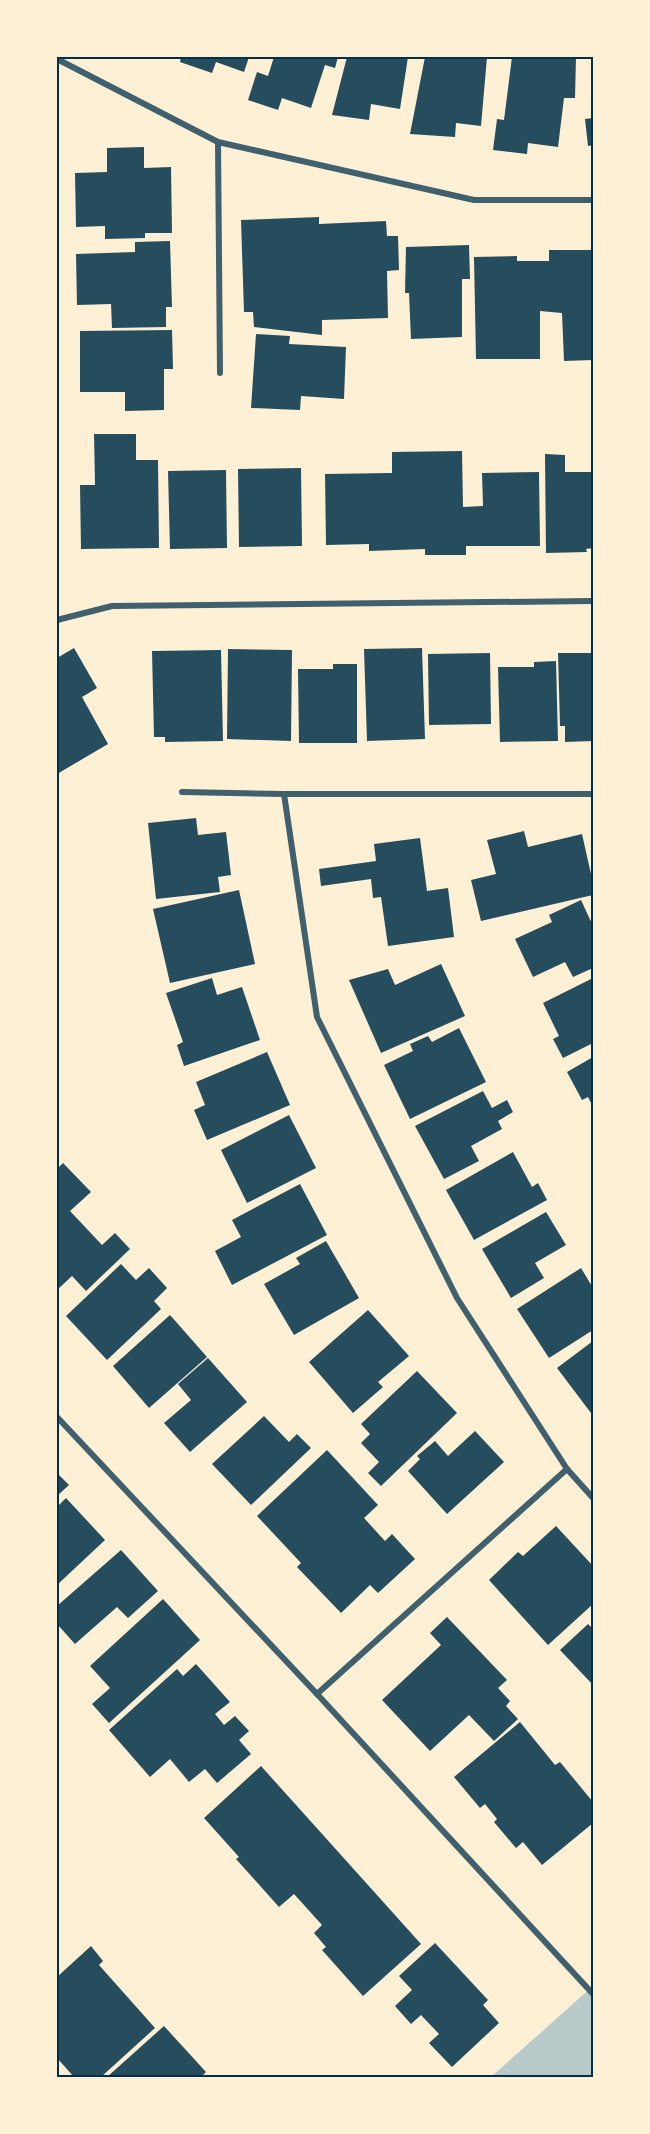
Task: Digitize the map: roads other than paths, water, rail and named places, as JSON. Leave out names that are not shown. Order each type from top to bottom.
[{"type":"street","points":[[57,59],[218,142],[474,200],[593,200]]},
{"type":"street","points":[[218,142],[220,373]]},
{"type":"street","points":[[57,620],[112,606],[593,601]]},
{"type":"street","points":[[182,792],[593,794]]},
{"type":"street","points":[[284,794],[316,1017],[457,1299],[567,1469],[593,1498]]},
{"type":"street","points":[[57,1417],[317,1694],[593,1994]]},
{"type":"street","points":[[317,1694],[567,1469]]}]
